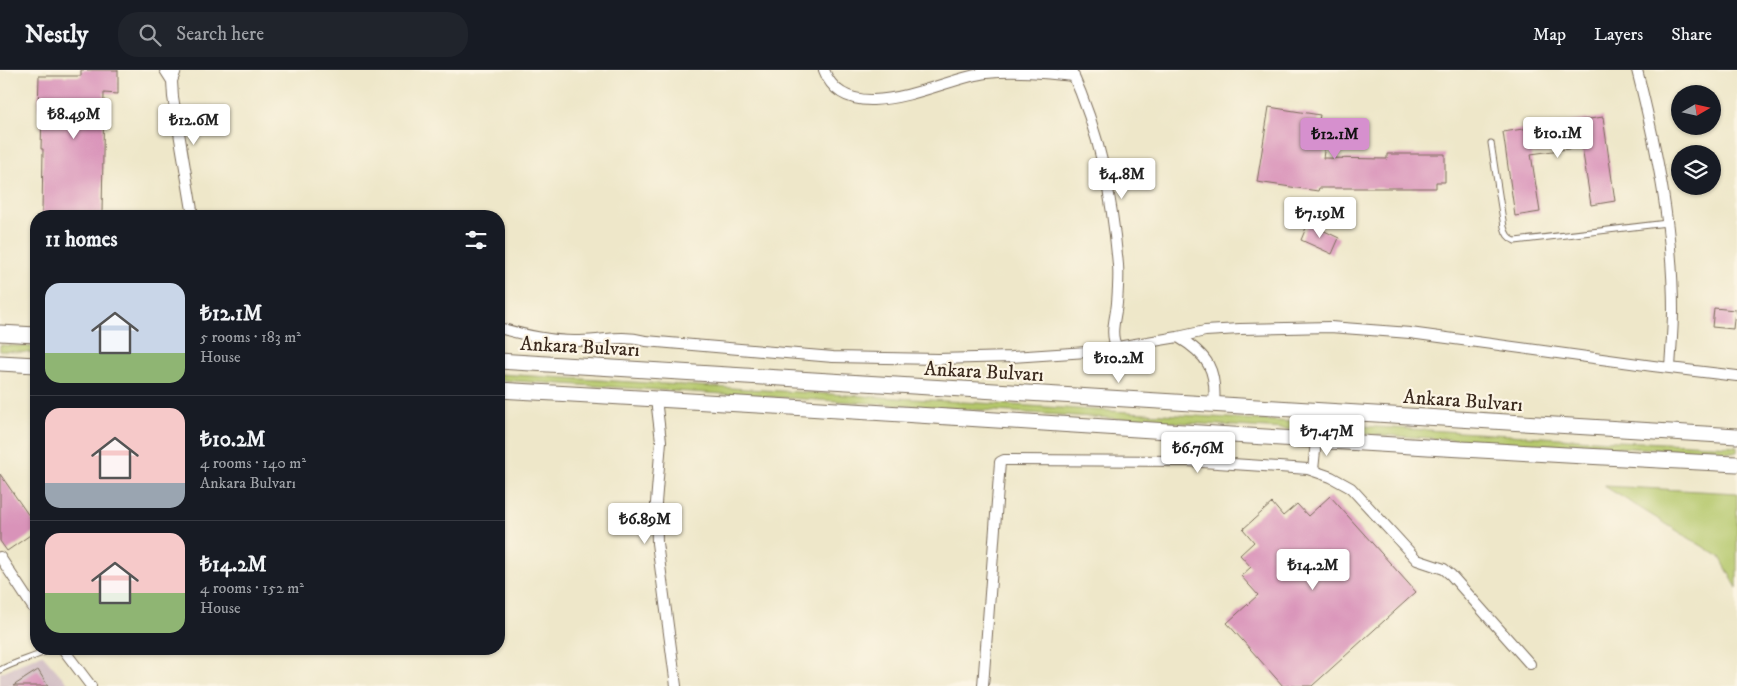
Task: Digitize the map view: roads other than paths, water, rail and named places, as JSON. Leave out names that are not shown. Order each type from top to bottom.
[{"type":"main road","points":[[0,333],[30,335]]},
{"type":"main road","name":"Ankara Bulvarı","points":[[505,361],[1737,436]]},
{"type":"main road","points":[[0,363],[30,365]]},
{"type":"main road","points":[[505,390],[1316,441],[1737,464]]},
{"type":"street","points":[[165,70],[172,81]]},
{"type":"street","points":[[176,70],[172,81],[173,97],[192,210]]},
{"type":"street","points":[[824,70],[837,90],[848,96],[868,101],[891,98],[994,71],[1072,73],[1092,121],[1101,153],[1109,196],[1118,267],[1118,295],[1113,334],[1114,342],[1118,347]]},
{"type":"street","points":[[1636,70],[1659,168],[1668,223],[1673,312],[1670,368]]},
{"type":"street","points":[[505,329],[543,338],[572,341],[626,337],[646,341],[869,359],[1012,357],[1087,352],[1178,338],[1204,331],[1314,327],[1368,329],[1737,376]]},
{"type":"street","points":[[1178,338],[1191,345],[1207,360],[1213,378],[1214,405]]},
{"type":"street","points":[[656,399],[661,441],[656,503],[657,543],[676,686]]},
{"type":"street","points":[[1313,470],[1316,441]]},
{"type":"street","points":[[983,686],[1000,462],[1023,459],[1187,461],[1313,470],[1331,477],[1351,488],[1417,560],[1444,569],[1451,575],[1530,664]]},
{"type":"street","points":[[0,558],[30,603]]},
{"type":"street","points":[[68,655],[91,686]]},
{"type":"lane","points":[[1491,143],[1504,227],[1506,234],[1515,242],[1668,223]]},
{"type":"lane","points":[[0,670],[10,664],[35,655]]}]
